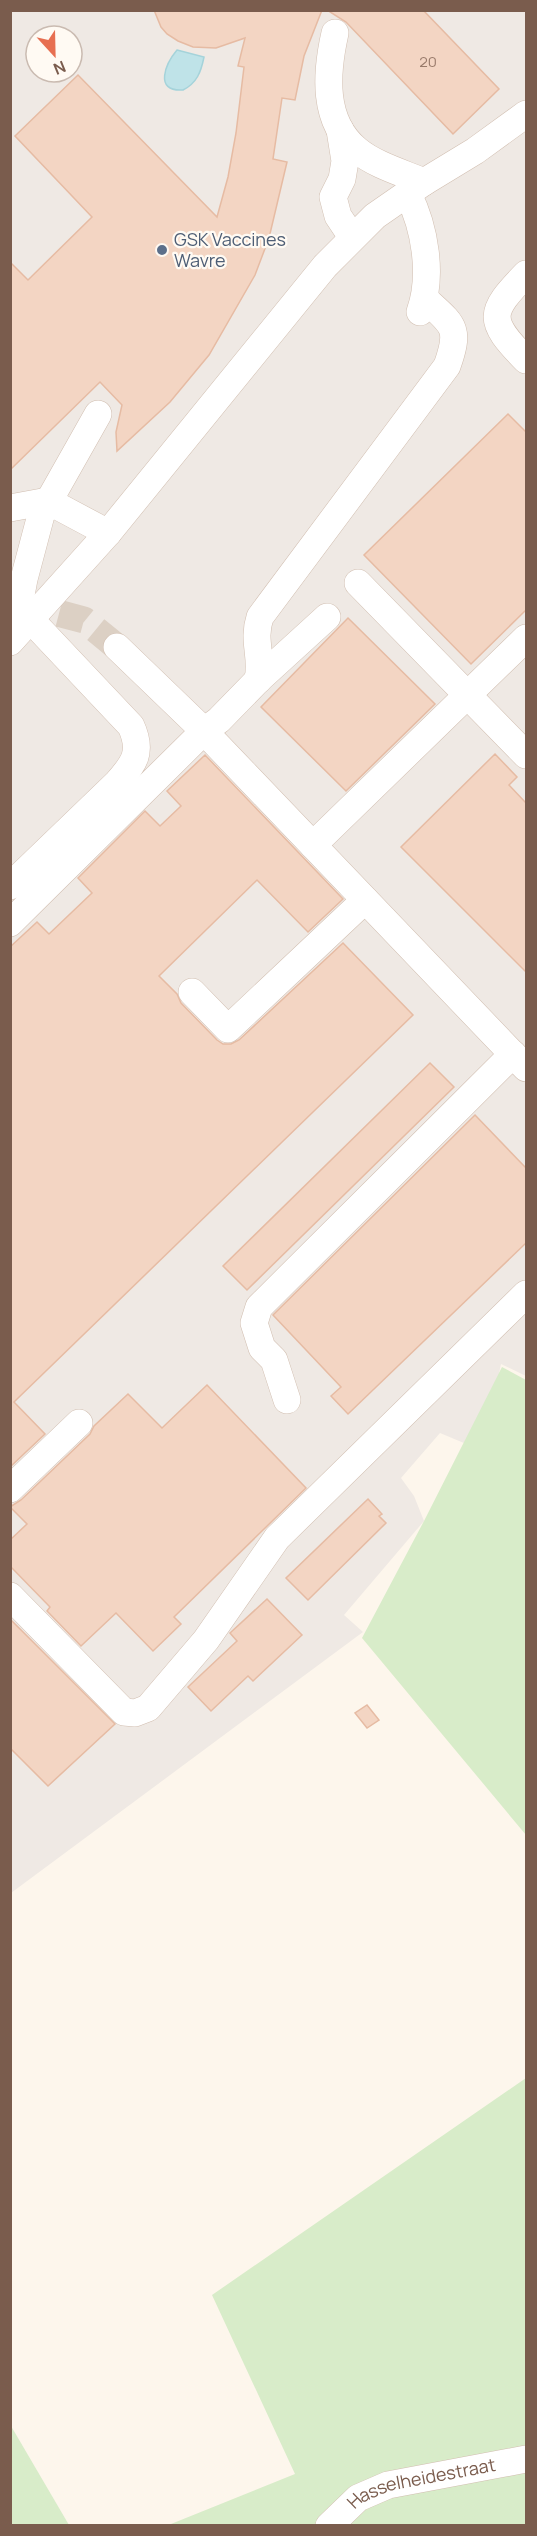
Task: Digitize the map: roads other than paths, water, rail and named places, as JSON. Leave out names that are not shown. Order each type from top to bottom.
[{"type":"street","points":[[335,33],[328,64],[329,101],[340,130],[345,161],[342,179],[333,197],[338,216],[352,237]]},
{"type":"street","points":[[16,635],[108,533],[325,266],[352,237],[375,216],[475,151],[526,114]]},
{"type":"street","points":[[258,680],[261,663],[255,631],[260,617],[447,366],[455,344],[453,326],[423,306],[425,243],[416,188],[390,168],[358,150],[340,130]]},
{"type":"street","points":[[526,274],[504,296],[496,310],[499,327],[507,340],[526,360]]},
{"type":"street","points":[[16,635],[24,579],[41,515],[98,414]]},
{"type":"street","points":[[10,508],[48,501],[108,533]]},
{"type":"street","points":[[358,583],[526,755]]},
{"type":"street","points":[[10,923],[203,732],[219,720],[258,680],[327,617]]},
{"type":"street","points":[[10,886],[79,806],[131,767],[137,752],[137,738],[131,726],[16,635]]},
{"type":"street","points":[[313,845],[526,638]]},
{"type":"street","points":[[117,647],[313,845],[520,1061],[259,1306],[254,1323],[262,1348],[274,1360],[288,1400]]},
{"type":"street","points":[[192,992],[228,1029],[365,900]]},
{"type":"street","points":[[10,1596],[124,1712],[135,1713],[148,1708],[206,1640],[277,1538],[526,1294]]},
{"type":"street","points":[[10,1489],[79,1423]]},
{"type":"street","name":"Hasselheidestraat","points":[[329,2526],[358,2498],[388,2485],[526,2458]]},
{"type":"water","points":[[177,50],[204,57],[198,76],[183,90],[174,89],[165,82],[166,69]]},
{"type":"tunnel","points":[[22,628],[54,612],[84,620],[117,647]]},
{"type":"place","name":"GSK Vaccines Wavre","points":[[162,250]]}]
